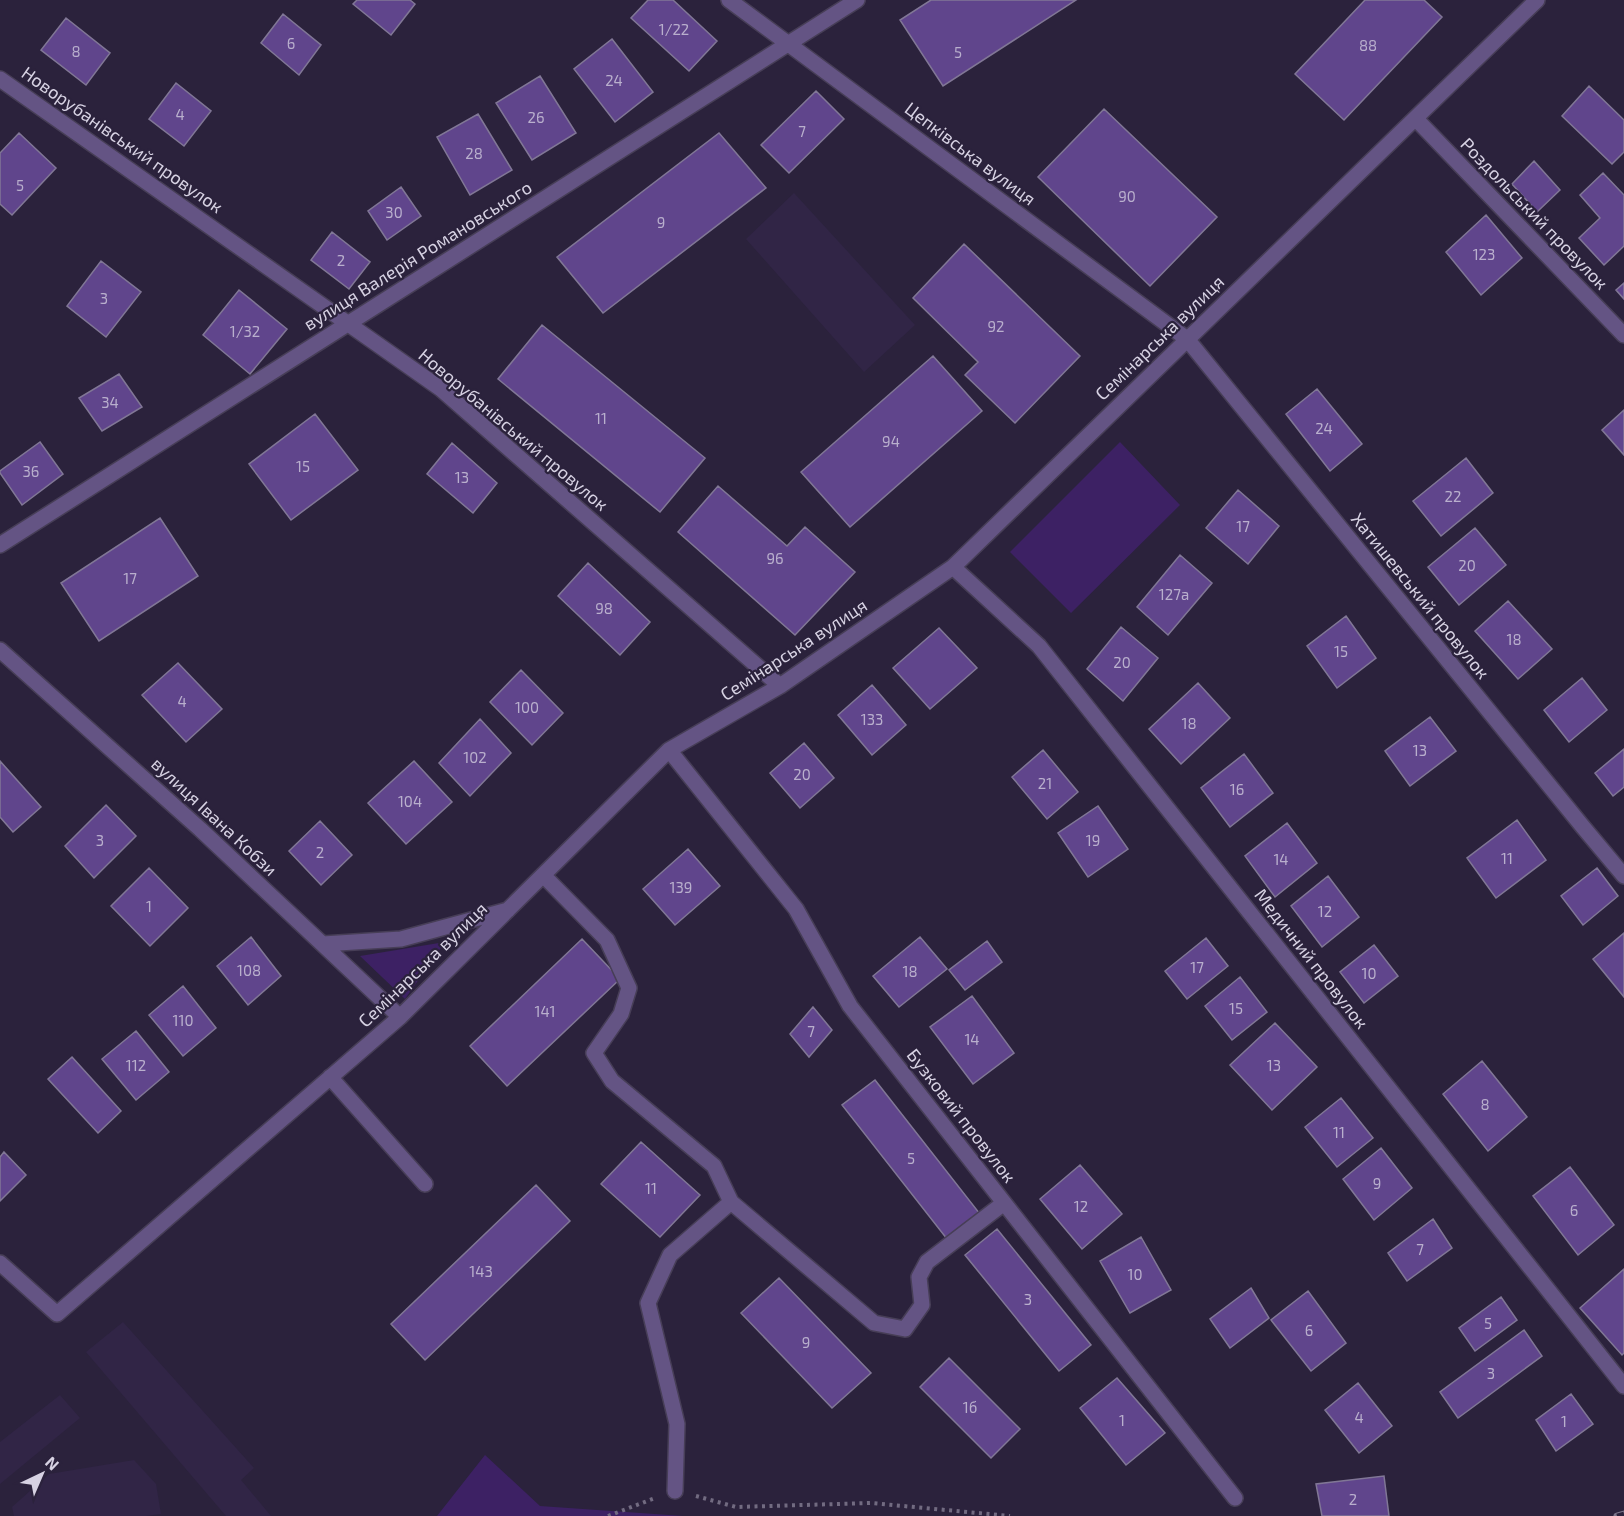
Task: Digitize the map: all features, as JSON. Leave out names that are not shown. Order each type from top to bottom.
[{"type":"street","name":"Цепківська вулиця","points":[[729,0],[1187,339]]},
{"type":"street","name":"вулиця Валерія Романовського","points":[[0,545],[857,0]]},
{"type":"street","name":"Семінарська вулиця","points":[[0,1263],[57,1314],[400,1017],[669,750],[780,686],[953,567],[1537,0]]},
{"type":"street","name":"Новорубанівський провулок","points":[[0,79],[441,389],[780,686]]},
{"type":"street","name":"Роздольський провулок","points":[[1416,119],[1624,335]]},
{"type":"street","name":"Хатишевський провулок","points":[[1187,339],[1624,876]]},
{"type":"street","name":"Медичний провулок","points":[[953,567],[1039,646],[1624,1386]]},
{"type":"street","name":"вулиця Івана Кобзи","points":[[0,650],[208,837],[400,1017]]},
{"type":"street","name":"Бузковий провулок","points":[[669,750],[796,909],[850,1006],[1235,1498]]},
{"type":"street","points":[[543,875],[607,940],[629,988],[621,1014],[594,1053],[612,1080],[714,1166],[731,1202],[874,1323],[905,1329],[922,1305],[919,1277],[927,1262],[1004,1203]]},
{"type":"street","points":[[323,944],[401,939],[508,909]]},
{"type":"street","points":[[330,1077],[425,1184]]},
{"type":"street","points":[[675,1491],[677,1424],[648,1303],[670,1255],[731,1202]]},
{"type":"path","points":[[608,1516],[675,1491],[736,1507],[872,1503],[1010,1516]]},
{"type":"shaded area","points":[[794,193],[915,325],[864,372],[746,239]]},
{"type":"shaded area","points":[[1120,442],[1180,505],[1071,613],[1010,552]]},
{"type":"shaded area","points":[[445,942],[405,999],[360,956]]},
{"type":"shaded area","points":[[123,1322],[254,1468],[241,1480],[271,1516],[226,1516],[86,1352]]},
{"type":"shaded area","points":[[60,1395],[80,1418],[0,1484],[0,1442]]},
{"type":"shaded area","points":[[485,1455],[540,1506],[683,1516],[437,1516]]},
{"type":"shaded area","points":[[134,1460],[156,1484],[161,1514],[14,1516],[12,1507],[49,1474]]},
{"type":"building","points":[[357,0],[410,0],[415,4],[391,35],[353,4]]},
{"type":"building","points":[[648,0],[673,0],[717,41],[689,71],[631,18]]},
{"type":"building","points":[[931,0],[1076,0],[943,86],[900,20]]},
{"type":"building","points":[[1365,0],[1424,0],[1442,17],[1344,120],[1295,74]]},
{"type":"building","points":[[283,14],[321,45],[299,75],[261,43]]},
{"type":"building","points":[[66,18],[110,53],[86,85],[41,50]]},
{"type":"building","points":[[612,39],[653,92],[615,122],[574,69]]},
{"type":"building","points":[[540,76],[576,133],[532,160],[496,103]]},
{"type":"building","points":[[176,83],[211,111],[184,146],[149,119]]},
{"type":"building","points":[[1589,86],[1624,120],[1624,152],[1612,164],[1562,116]]},
{"type":"building","points":[[816,91],[844,119],[789,173],[761,145]]},
{"type":"building","points":[[1104,109],[1217,217],[1150,286],[1038,177]]},
{"type":"building","points":[[478,114],[512,170],[470,195],[437,137]]},
{"type":"building","points":[[19,133],[56,168],[12,215],[0,204],[0,153]]},
{"type":"building","points":[[719,133],[766,188],[603,313],[557,257]]},
{"type":"building","points":[[1534,161],[1560,190],[1537,212],[1512,184]]},
{"type":"building","points":[[1603,173],[1624,195],[1624,246],[1604,265],[1579,238],[1600,218],[1580,195]]},
{"type":"building","points":[[401,187],[421,216],[387,240],[368,211]]},
{"type":"building","points":[[1486,215],[1522,258],[1481,295],[1446,252]]},
{"type":"building","points":[[332,232],[370,262],[349,289],[311,260]]},
{"type":"building","points":[[964,244],[1080,356],[1015,423],[965,375],[978,362],[913,298]]},
{"type":"building","points":[[101,261],[141,292],[106,337],[67,306]]},
{"type":"building","points":[[1624,283],[1624,299],[1616,290]]},
{"type":"building","points":[[239,290],[287,329],[250,374],[203,335]]},
{"type":"building","points":[[542,325],[705,458],[660,512],[498,379]]},
{"type":"building","points":[[933,356],[982,411],[850,527],[801,472]]},
{"type":"building","points":[[119,374],[142,407],[102,431],[79,398]]},
{"type":"building","points":[[1317,389],[1362,444],[1330,471],[1286,414]]},
{"type":"building","points":[[1624,410],[1624,455],[1602,430]]},
{"type":"building","points":[[315,414],[358,470],[291,520],[249,464]]},
{"type":"building","points":[[40,442],[63,474],[22,505],[0,471]]},
{"type":"building","points":[[452,443],[497,483],[473,513],[427,474]]},
{"type":"building","points":[[1466,458],[1493,493],[1441,536],[1413,501]]},
{"type":"building","points":[[718,486],[787,546],[805,527],[855,572],[795,635],[678,532]]},
{"type":"building","points":[[1238,490],[1279,526],[1248,564],[1206,528]]},
{"type":"building","points":[[160,518],[198,576],[99,641],[61,583]]},
{"type":"building","points":[[1475,528],[1506,565],[1459,605],[1428,567]]},
{"type":"building","points":[[1180,555],[1212,583],[1168,635],[1137,607]]},
{"type":"building","points":[[588,563],[650,622],[620,655],[558,596]]},
{"type":"building","points":[[1508,601],[1552,649],[1518,679],[1475,631]]},
{"type":"building","points":[[1346,616],[1376,658],[1337,688],[1307,646]]},
{"type":"building","points":[[1121,627],[1158,658],[1123,701],[1087,669]]},
{"type":"building","points":[[939,628],[977,668],[930,709],[893,668]]},
{"type":"building","points":[[178,663],[222,709],[186,742],[142,695]]},
{"type":"building","points":[[521,670],[563,713],[532,745],[490,702]]},
{"type":"building","points":[[1582,678],[1607,710],[1569,742],[1544,710]]},
{"type":"building","points":[[1198,683],[1230,718],[1181,764],[1149,729]]},
{"type":"building","points":[[872,685],[906,725],[872,755],[838,715]]},
{"type":"building","points":[[1430,717],[1456,751],[1410,786],[1385,751]]},
{"type":"building","points":[[480,719],[511,753],[470,796],[439,763]]},
{"type":"building","points":[[804,743],[834,778],[800,808],[770,773]]},
{"type":"building","points":[[1624,749],[1624,787],[1613,796],[1595,773]]},
{"type":"building","points":[[1043,750],[1078,792],[1047,819],[1012,777]]},
{"type":"building","points":[[1244,754],[1273,793],[1230,827],[1201,788]]},
{"type":"building","points":[[0,761],[41,807],[13,832],[0,817]]},
{"type":"building","points":[[414,761],[452,802],[406,844],[368,803]]},
{"type":"building","points":[[106,805],[136,836],[94,878],[65,846]]},
{"type":"building","points":[[1098,806],[1128,849],[1088,877],[1058,833]]},
{"type":"building","points":[[1517,820],[1546,860],[1496,898],[1467,858]]},
{"type":"building","points":[[320,821],[352,855],[321,885],[289,851]]},
{"type":"building","points":[[1287,823],[1317,863],[1275,897],[1245,856]]},
{"type":"building","points":[[688,849],[720,886],[675,925],[643,889]]},
{"type":"building","points":[[149,868],[188,908],[150,946],[111,906]]},
{"type":"building","points":[[1597,868],[1618,896],[1583,925],[1561,896]]},
{"type":"building","points":[[1328,876],[1359,917],[1322,947],[1291,906]]},
{"type":"building","points":[[1624,933],[1624,997],[1593,959]]},
{"type":"building","points":[[251,937],[281,976],[248,1005],[217,966]]},
{"type":"building","points":[[920,937],[947,969],[899,1007],[873,976]]},
{"type":"building","points":[[1206,938],[1228,966],[1187,999],[1165,971]]},
{"type":"building","points":[[582,939],[620,979],[507,1086],[470,1046]]},
{"type":"building","points":[[987,941],[1002,962],[965,990],[949,970]]},
{"type":"building","points":[[1374,945],[1398,976],[1364,1003],[1340,972]]},
{"type":"building","points":[[1240,977],[1267,1012],[1232,1040],[1205,1006]]},
{"type":"building","points":[[183,986],[216,1028],[183,1056],[149,1015]]},
{"type":"building","points":[[972,996],[1014,1053],[973,1084],[930,1027]]},
{"type":"building","points":[[813,1007],[832,1030],[809,1057],[790,1034]]},
{"type":"building","points":[[1275,1023],[1317,1067],[1272,1110],[1230,1065]]},
{"type":"building","points":[[136,1031],[169,1072],[136,1100],[102,1059]]},
{"type":"building","points":[[72,1057],[121,1111],[98,1133],[48,1079]]},
{"type":"building","points":[[1482,1061],[1527,1117],[1488,1151],[1443,1094]]},
{"type":"building","points":[[875,1080],[980,1214],[947,1239],[842,1105]]},
{"type":"building","points":[[1341,1098],[1373,1138],[1337,1167],[1305,1127]]},
{"type":"building","points":[[641,1142],[700,1195],[660,1237],[601,1184]]},
{"type":"building","points":[[1381,1148],[1412,1188],[1374,1220],[1343,1179]]},
{"type":"building","points":[[4,1152],[26,1175],[0,1201],[0,1157]]},
{"type":"building","points":[[1080,1165],[1122,1214],[1082,1249],[1040,1199]]},
{"type":"building","points":[[1570,1167],[1614,1225],[1578,1255],[1533,1196]]},
{"type":"building","points":[[536,1185],[570,1221],[425,1360],[391,1324]]},
{"type":"building","points":[[1433,1219],[1452,1248],[1407,1281],[1388,1253]]},
{"type":"building","points":[[997,1229],[1091,1345],[1059,1371],[965,1255]]},
{"type":"building","points":[[1141,1237],[1171,1290],[1130,1313],[1100,1261]]},
{"type":"building","points":[[1624,1269],[1624,1353],[1622,1355],[1580,1308]]},
{"type":"building","points":[[779,1278],[871,1373],[832,1408],[741,1313]]},
{"type":"building","points":[[1251,1288],[1269,1318],[1230,1348],[1210,1319]]},
{"type":"building","points":[[1308,1291],[1346,1343],[1311,1371],[1271,1320]]},
{"type":"building","points":[[1501,1297],[1517,1320],[1475,1351],[1459,1328]]},
{"type":"building","points":[[1524,1330],[1542,1356],[1458,1418],[1440,1392]]},
{"type":"building","points":[[949,1358],[1020,1429],[991,1458],[920,1387]]},
{"type":"building","points":[[1117,1378],[1165,1433],[1126,1465],[1080,1408]]},
{"type":"building","points":[[1358,1383],[1392,1426],[1359,1453],[1325,1410]]},
{"type":"building","points":[[1571,1394],[1593,1424],[1556,1451],[1536,1420]]},
{"type":"building","points":[[1384,1476],[1389,1516],[1322,1516],[1316,1484]]},
{"type":"railway","points":[[1617,1516],[1624,1514]]}]
